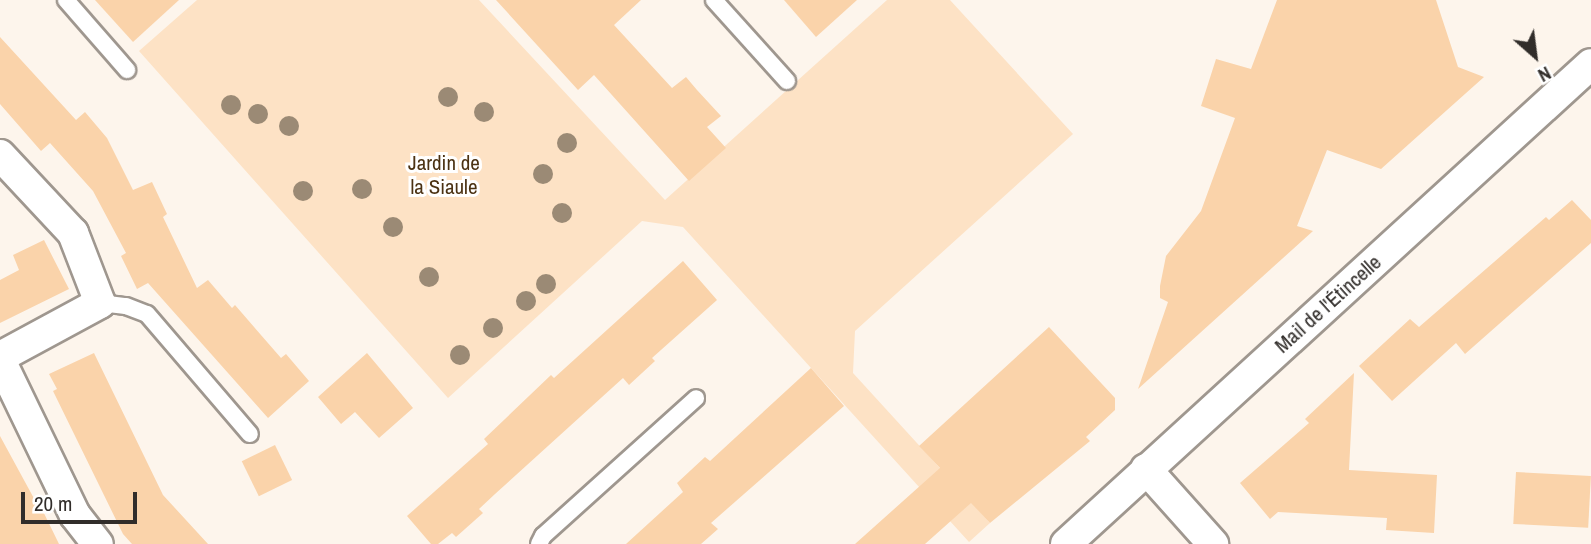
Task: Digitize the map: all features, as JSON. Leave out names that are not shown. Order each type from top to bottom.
[{"type":"street","name":"Mail de l'Étincelle","points":[[1066,544],[1591,64]]},
{"type":"street","points":[[0,155],[73,233],[100,303],[0,358],[75,515],[98,544]]},
{"type":"street","points":[[1146,470],[1213,544]]},
{"type":"lane","points":[[66,0],[127,69]]},
{"type":"lane","points":[[714,0],[787,81]]},
{"type":"lane","points":[[100,303],[126,306],[147,314],[250,434]]},
{"type":"lane","points":[[539,544],[543,536],[696,398]]},
{"type":"green space","name":"Jardin de la Siaule","points":[[197,0],[479,0],[665,200],[887,0],[950,0],[1073,134],[855,331],[853,373],[990,523],[969,542],[683,227],[642,221],[448,398],[139,51]]},
{"type":"building","points":[[95,0],[179,0],[133,42]]},
{"type":"building","points":[[496,0],[641,0],[614,25],[672,88],[686,77],[721,116],[707,127],[726,148],[689,181],[594,75],[578,90]]},
{"type":"building","points":[[784,0],[857,0],[816,37]]},
{"type":"building","points":[[1277,0],[1436,0],[1458,67],[1484,77],[1381,169],[1327,150],[1297,226],[1313,231],[1138,389],[1168,302],[1160,298],[1166,256],[1201,211],[1235,118],[1201,106],[1216,59],[1251,69]]},
{"type":"building","points":[[0,37],[76,120],[85,112],[107,138],[133,190],[152,182],[167,214],[163,217],[197,288],[208,280],[232,308],[235,305],[281,358],[286,354],[309,381],[268,418],[148,283],[137,289],[121,256],[126,253],[93,191],[50,143],[41,151],[0,104]]},
{"type":"building","points":[[1572,200],[1591,220],[1591,243],[1465,354],[1456,343],[1392,401],[1359,366],[1410,319],[1419,327],[1546,217],[1549,220]]},
{"type":"building","points":[[44,240],[69,289],[0,323],[0,280],[19,270],[13,255]]},
{"type":"building","points":[[683,261],[717,300],[652,358],[655,361],[629,385],[623,378],[495,494],[479,509],[483,513],[456,537],[452,533],[438,544],[431,544],[407,516],[488,444],[484,439],[551,375],[554,378]]},
{"type":"building","points":[[1049,327],[1115,398],[1115,410],[1086,437],[1090,441],[990,523],[971,503],[925,544],[855,544],[940,468],[919,446]]},
{"type":"building","points":[[94,353],[163,495],[208,544],[132,544],[123,534],[53,391],[57,389],[49,374]]},
{"type":"building","points":[[367,353],[413,408],[379,438],[355,412],[341,424],[318,397]]},
{"type":"building","points":[[811,368],[844,406],[711,523],[718,529],[701,544],[626,544],[683,492],[677,483],[705,457],[710,461]]},
{"type":"building","points":[[1354,373],[1349,470],[1437,475],[1434,533],[1386,530],[1387,518],[1278,512],[1270,519],[1240,483],[1309,423],[1305,419]]},
{"type":"building","points":[[0,436],[37,504],[39,503],[59,544],[0,544]]},
{"type":"building","points":[[275,445],[292,480],[259,496],[242,461]]},
{"type":"building","points":[[1516,472],[1591,476],[1588,528],[1513,524]]}]
